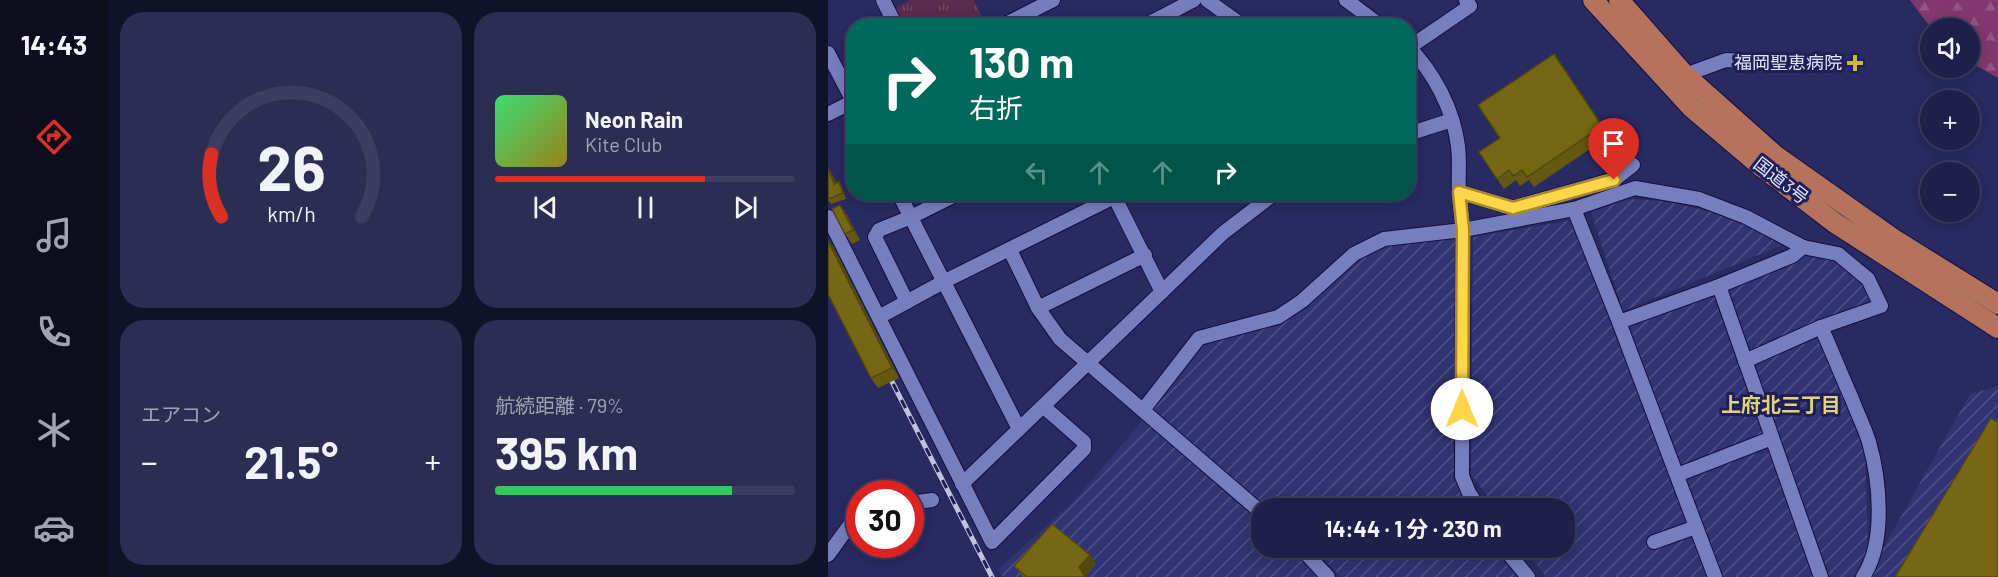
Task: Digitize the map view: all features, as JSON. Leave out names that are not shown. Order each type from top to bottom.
[{"type":"highway","name":"国道3号","points":[[1593,0],[1691,107],[1763,168],[1835,223],[1998,328]]},
{"type":"highway","name":"国道3号","points":[[1618,0],[1685,75],[1776,156],[1892,238],[1998,304]]},
{"type":"street","points":[[1018,18],[1053,0]]},
{"type":"street","points":[[1159,18],[1194,0]]},
{"type":"street","points":[[1207,0],[1232,18]]},
{"type":"street","points":[[1346,0],[1368,18]]},
{"type":"street","points":[[1416,41],[1470,6],[1466,0]]},
{"type":"street","points":[[890,2],[894,18]]},
{"type":"street","points":[[828,53],[846,88]]},
{"type":"street","points":[[1416,55],[1441,90],[1452,120],[1458,146],[1463,230],[1462,476],[1472,498]]},
{"type":"street","points":[[1685,75],[1726,60],[1752,61]]},
{"type":"street","points":[[828,114],[846,105]]},
{"type":"street","points":[[1416,131],[1452,120]]},
{"type":"street","points":[[1459,192],[1513,208],[1614,180],[1633,165]]},
{"type":"street","points":[[1143,410],[1199,338],[1278,317],[1302,301],[1354,254],[1369,245],[1384,239],[1463,230],[1574,209],[1635,188],[1652,189],[1699,199],[1746,217],[1803,248],[1838,254],[1868,279],[1881,306],[1821,327],[1745,361]]},
{"type":"street","points":[[903,201],[1019,429]]},
{"type":"street","points":[[907,302],[876,237],[879,230],[943,201]]},
{"type":"street","points":[[879,317],[1103,201]]},
{"type":"street","points":[[1119,201],[1162,292]]},
{"type":"street","points":[[962,484],[1223,233],[1265,201]]},
{"type":"street","points":[[1574,209],[1715,577]]},
{"type":"street","points":[[828,217],[992,542],[1084,449],[1084,442],[1044,406]]},
{"type":"street","points":[[1619,322],[1792,256],[1803,248]]},
{"type":"street","points":[[1010,250],[1038,308],[1060,339],[1251,503]]},
{"type":"street","points":[[1038,308],[1145,255]]},
{"type":"street","points":[[1719,285],[1821,577]]},
{"type":"street","points":[[1821,327],[1869,441],[1875,474],[1879,521],[1876,542],[1868,569],[1863,577]]},
{"type":"street","points":[[1677,475],[1772,438]]},
{"type":"street","points":[[924,501],[932,500]]},
{"type":"street","points":[[1654,542],[1696,527]]},
{"type":"street","points":[[828,555],[846,530]]},
{"type":"street","points":[[1310,558],[1328,577]]},
{"type":"street","points":[[1512,558],[1528,577]]},
{"type":"shaded area","points":[[1628,199],[1666,201],[1711,212],[1790,242],[1623,311],[1591,212]]},
{"type":"shaded area","points":[[1573,220],[1708,577],[1546,577],[1531,558],[1575,558],[1575,498],[1489,498],[1471,474],[1473,237]]},
{"type":"shaded area","points":[[1454,237],[1456,239],[1454,480],[1466,498],[1256,498],[1153,409],[1204,342],[1278,322],[1358,258],[1380,247]]},
{"type":"shaded area","points":[[1802,256],[1833,260],[1864,284],[1871,303],[1749,353],[1727,291]]},
{"type":"shaded area","points":[[1714,296],[1815,577],[1722,577],[1627,325]]},
{"type":"shaded area","points":[[1820,337],[1865,451],[1868,548],[1855,577],[1827,577],[1752,366]]},
{"type":"shaded area","points":[[1998,386],[1998,577],[1867,577],[1970,394]]},
{"type":"shaded area","points":[[1143,420],[1251,514],[1251,558],[1300,558],[1319,577],[1003,577],[998,569],[1073,502]]},
{"type":"shaded area","points":[[1323,558],[1504,558],[1516,577],[1341,577]]},
{"type":"green space","points":[[910,0],[974,0],[983,18],[898,18],[895,12],[897,7]]},
{"type":"green space","points":[[1910,0],[1998,0],[1998,78],[1980,68],[1980,18],[1924,18]]},
{"type":"building","points":[[1554,54],[1602,126],[1527,177],[1522,170],[1513,176],[1509,170],[1497,179],[1479,152],[1500,138],[1478,105]]},
{"type":"building","points":[[828,168],[834,184],[839,182],[843,193],[828,199]]},
{"type":"building","points":[[840,205],[853,230],[845,234],[832,209]]},
{"type":"building","points":[[828,241],[892,368],[871,378],[828,294]]},
{"type":"building","points":[[1991,418],[1998,423],[1998,577],[1895,577]]},
{"type":"building","points":[[1052,524],[1090,555],[1079,567],[1085,577],[1027,577],[1014,566]]},
{"type":"railway","points":[[885,368],[992,577]]},
{"type":"place","name":"福岡聖恵病院","points":[[1855,63]]},
{"type":"district","name":"上府北三丁目","points":[[1781,405]]},
{"type":"route","points":[[1462,409],[1463,230],[1459,192],[1513,208],[1614,180]]}]
